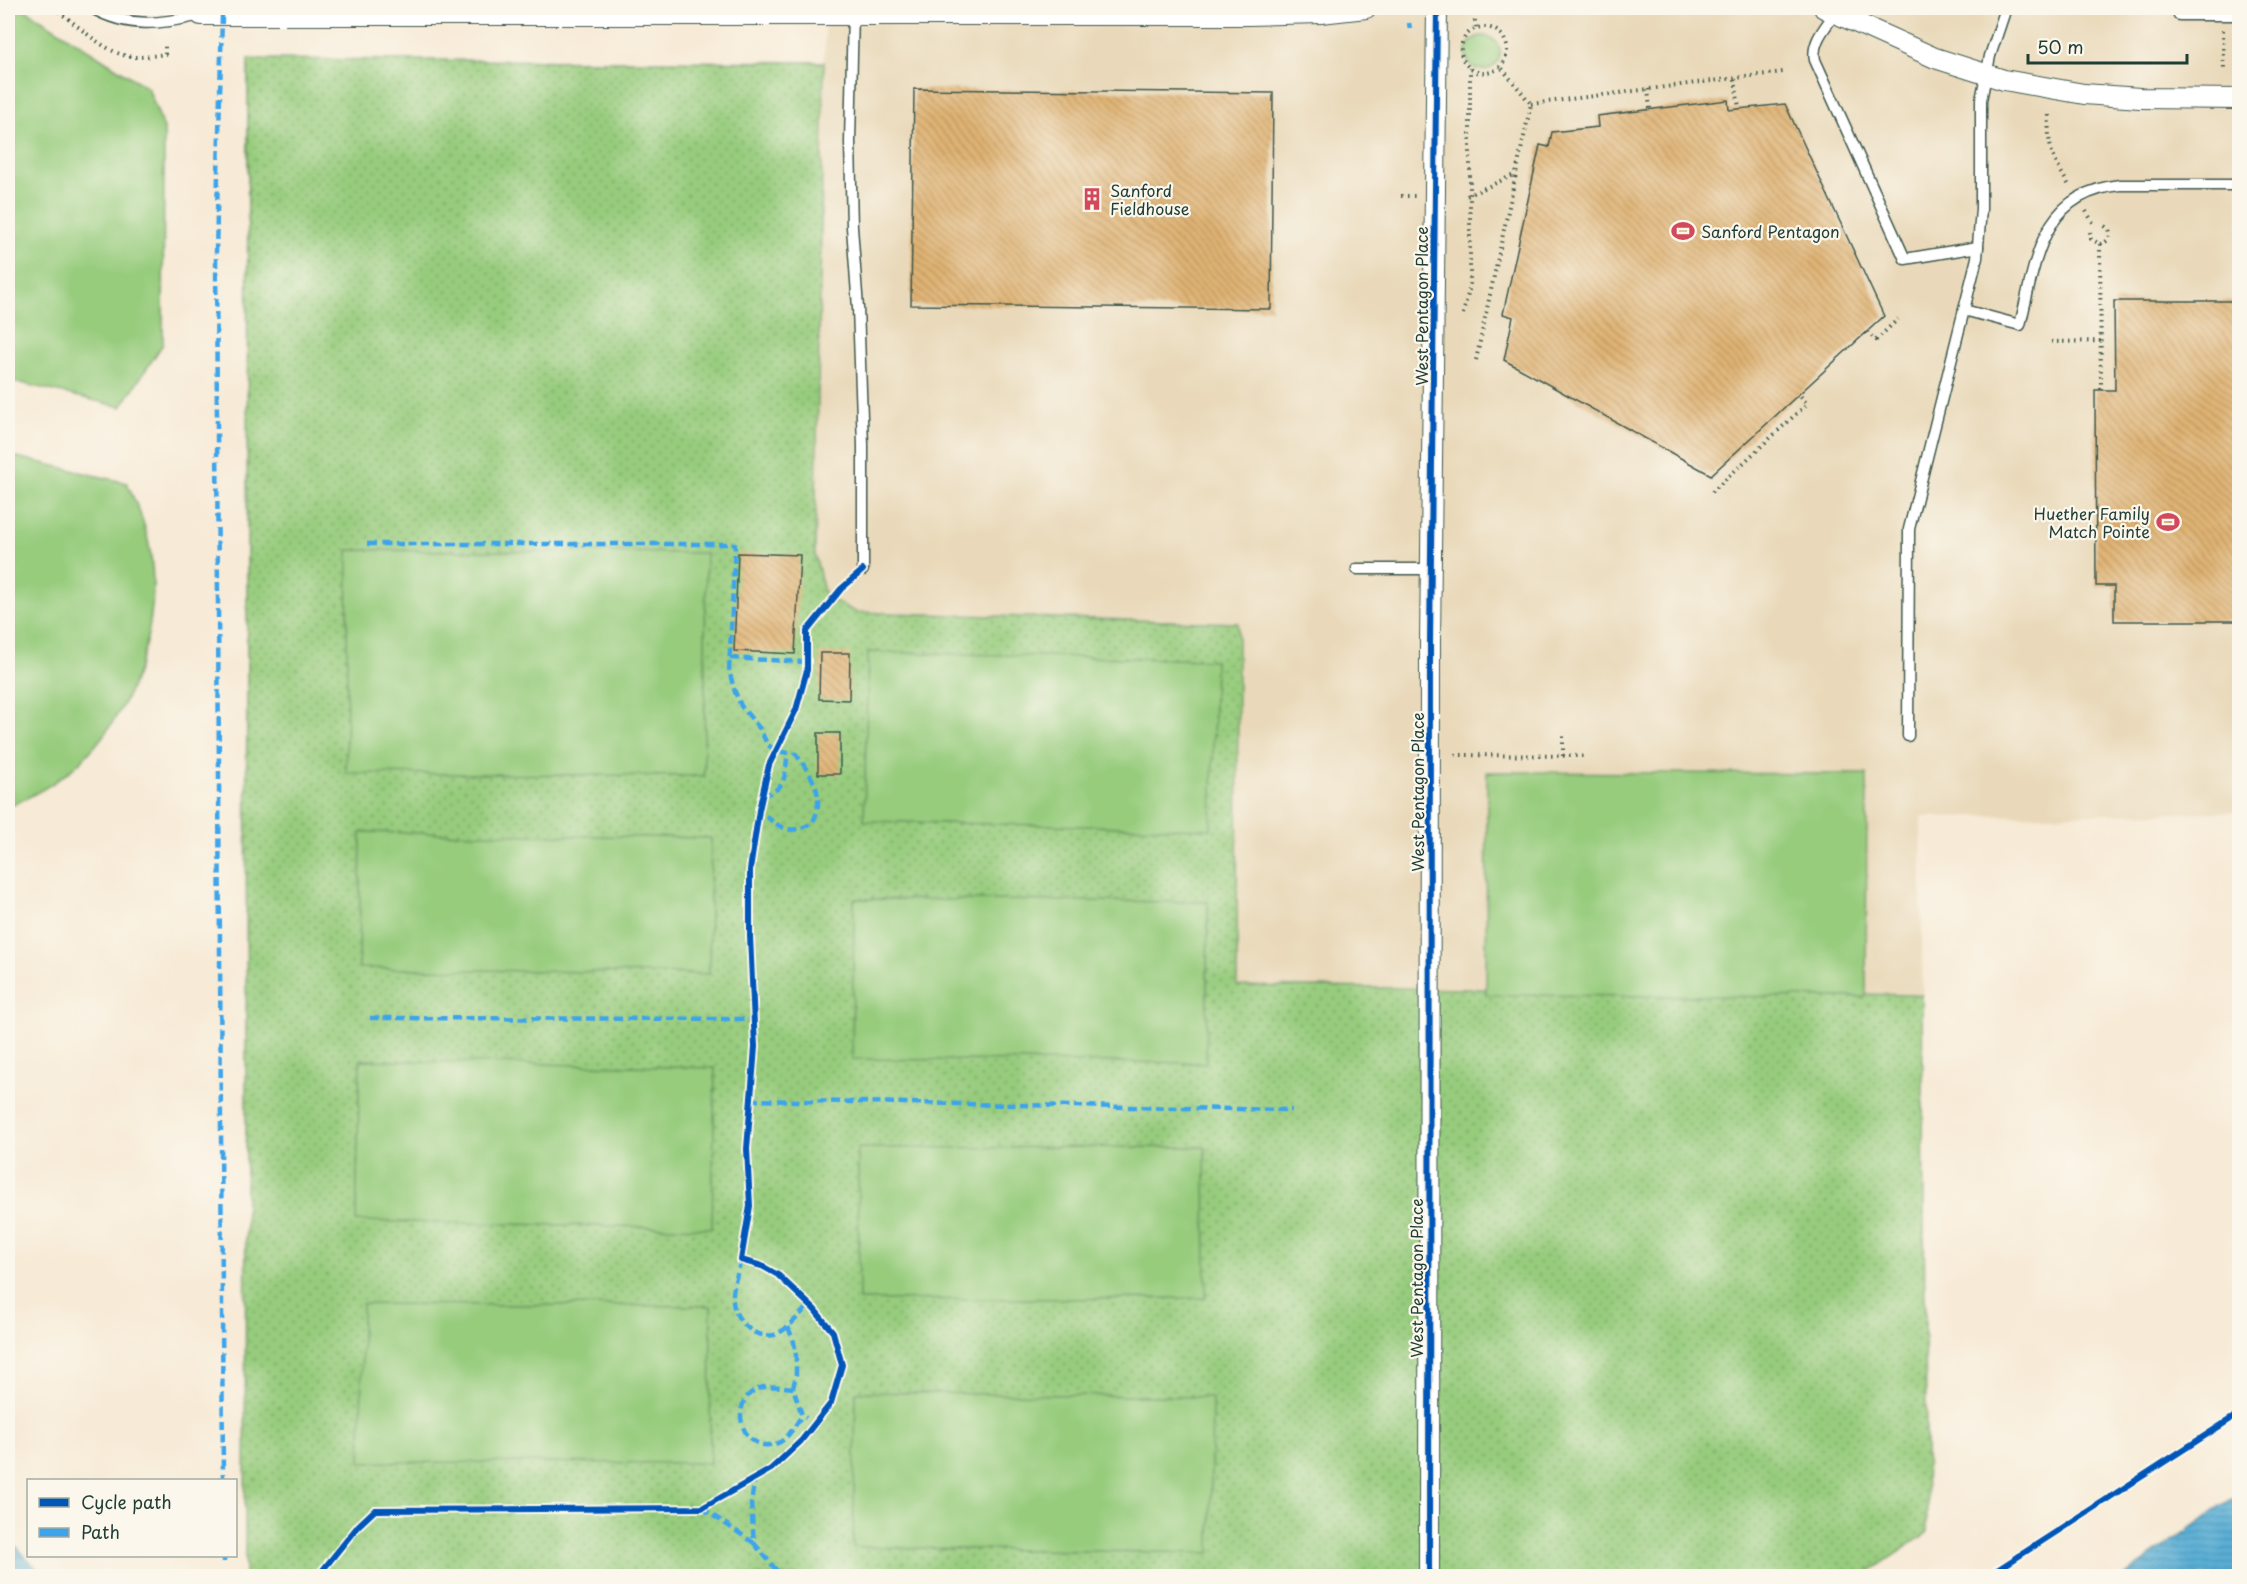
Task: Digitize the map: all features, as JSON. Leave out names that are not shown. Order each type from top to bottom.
[{"type":"street","points":[[201,11],[1117,11],[1259,15],[1321,13],[1366,8]]},
{"type":"street","name":"West Pentagon Place","points":[[1429,1576],[1431,569],[1437,8]]},
{"type":"street","points":[[1830,10],[1935,58],[1985,75],[2084,94],[2140,99],[2240,99]]},
{"type":"lane","points":[[92,8],[109,17],[136,23],[166,23],[201,11]]},
{"type":"lane","points":[[1908,736],[1909,529],[1978,247],[1981,209],[1981,100],[1985,75],[2006,8]]},
{"type":"lane","points":[[2179,8],[2179,15],[2240,15]]},
{"type":"lane","points":[[1830,10],[1814,48],[1815,60],[1905,259],[1978,247]]},
{"type":"lane","points":[[853,12],[850,142],[863,445],[863,570]]},
{"type":"lane","points":[[1964,310],[2020,325],[2042,240],[2060,212],[2077,198],[2094,190],[2120,186],[2240,185]]},
{"type":"lane","points":[[1357,569],[1431,569]]},
{"type":"path","points":[[54,8],[108,48],[124,55],[144,57],[165,54],[165,46]]},
{"type":"path","points":[[1474,14],[1476,28]]},
{"type":"path","points":[[2223,15],[2224,72]]},
{"type":"path","points":[[1476,28],[1492,29],[1504,39],[1506,54],[1500,66],[1487,73],[1480,73],[1470,68],[1463,60],[1461,46],[1469,32],[1476,28]]},
{"type":"path","points":[[1500,66],[1531,104]]},
{"type":"path","points":[[1463,314],[1470,286],[1468,196],[1470,68]]},
{"type":"path","points":[[1531,104],[1783,72]]},
{"type":"path","points":[[1735,79],[1739,109]]},
{"type":"path","points":[[1647,89],[1650,110]]},
{"type":"path","points":[[1476,360],[1531,104]]},
{"type":"path","points":[[2049,115],[2051,154],[2095,226]]},
{"type":"path","points":[[1468,196],[1516,173]]},
{"type":"path","points":[[1401,196],[1415,196]]},
{"type":"path","points":[[2090,232],[2091,239],[2100,244],[2107,242],[2110,235],[2109,229],[2102,224]]},
{"type":"path","points":[[2100,244],[2101,390]]},
{"type":"path","points":[[1867,332],[1876,340],[1898,319]]},
{"type":"path","points":[[2051,342],[2101,341]]},
{"type":"path","points":[[1712,492],[1807,404],[1799,394]]},
{"type":"path","points":[[1563,735],[1563,756]]},
{"type":"path","points":[[1455,755],[1583,756]]},
{"type":"shaded area","points":[[826,8],[2239,8],[2239,812],[1921,817],[1927,1533],[1863,1576],[245,1576],[248,59],[824,62]]},
{"type":"green space","points":[[8,8],[23,8],[148,88],[164,129],[163,344],[121,407],[8,380]]},
{"type":"green space","points":[[1483,36],[1495,41],[1500,53],[1495,65],[1483,70],[1471,65],[1466,53],[1471,41]]},
{"type":"green space","points":[[248,59],[824,62],[815,555],[825,596],[855,612],[1238,623],[1237,986],[1922,995],[1927,1533],[1863,1576],[245,1576]]},
{"type":"green space","points":[[8,455],[127,483],[144,525],[151,555],[153,587],[151,618],[134,680],[121,708],[104,735],[84,758],[58,780],[8,807]]},
{"type":"green space","points":[[348,550],[706,553],[704,776],[346,773]]},
{"type":"green space","points":[[868,652],[1215,660],[1211,829],[864,821]]},
{"type":"green space","points":[[1487,772],[1867,774],[1866,997],[1486,995]]},
{"type":"green space","points":[[361,832],[711,838],[709,974],[359,968]]},
{"type":"green space","points":[[854,899],[1208,902],[1206,1063],[852,1059]]},
{"type":"green space","points":[[360,1060],[715,1068],[712,1228],[356,1221]]},
{"type":"green space","points":[[1205,1147],[1206,1298],[859,1300],[858,1148]]},
{"type":"green space","points":[[362,1304],[711,1306],[710,1463],[361,1462]]},
{"type":"green space","points":[[856,1392],[1212,1397],[1210,1553],[853,1547]]},
{"type":"water","points":[[2239,1493],[2239,1576],[2124,1576]]},
{"type":"water","points":[[8,1538],[44,1576],[8,1576]]},
{"type":"building","name":"Sanford Fieldhouse","points":[[914,89],[1273,93],[1271,309],[911,305]]},
{"type":"building","name":"Sanford Pentagon","points":[[1728,100],[1729,110],[1785,104],[1884,316],[1711,475],[1504,360],[1513,317],[1503,314],[1540,145],[1549,147],[1552,132],[1598,127],[1597,116]]},
{"type":"building","name":"Huether Family Match Pointe","points":[[2114,301],[2239,301],[2240,621],[2114,621],[2114,586],[2096,586],[2095,390],[2115,390]]},
{"type":"building","points":[[738,553],[800,555],[795,654],[734,651]]},
{"type":"building","points":[[820,653],[850,653],[849,700],[819,699]]},
{"type":"building","points":[[818,733],[840,733],[840,774],[818,774]]},
{"type":"marked path","points":[[222,15],[216,253],[223,1479]]},
{"type":"marked path","points":[[1409,23],[1410,29]]},
{"type":"marked path","points":[[367,544],[735,544],[729,671],[735,692],[741,706],[760,729],[767,744],[776,751],[796,754],[812,778],[818,794],[817,812],[813,822],[805,827],[784,828],[759,810]]},
{"type":"marked path","points":[[730,658],[807,662]]},
{"type":"marked path","points":[[762,795],[770,793],[781,785],[788,753]]},
{"type":"marked path","points":[[370,1018],[754,1019]]},
{"type":"marked path","points":[[750,1100],[1292,1110]]},
{"type":"marked path","points":[[741,1260],[734,1288],[733,1305],[736,1313],[750,1330],[763,1335],[779,1333],[809,1305]]},
{"type":"marked path","points":[[788,1327],[796,1356],[793,1388],[802,1415],[806,1418]]},
{"type":"marked path","points":[[793,1388],[764,1387],[749,1394],[743,1403],[742,1425],[747,1435],[755,1442],[765,1445],[778,1443],[788,1435],[802,1415]]},
{"type":"marked path","points":[[702,1508],[754,1543],[751,1503],[755,1478]]},
{"type":"marked path","points":[[754,1543],[777,1571],[788,1576]]},
{"type":"marked path","points":[[224,1557],[224,1562]]},
{"type":"cycle path","points":[[1429,1576],[1430,644],[1437,8]]},
{"type":"cycle path","points":[[318,1576],[358,1526],[375,1510],[702,1508],[771,1469],[801,1441],[831,1403],[842,1365],[833,1332],[814,1309],[778,1275],[762,1266],[741,1260],[750,1206],[747,1149],[755,1047],[750,936],[750,870],[759,810],[769,765],[796,710],[807,670],[807,631],[841,589],[863,570]]},
{"type":"cycle path","points":[[1988,1576],[2240,1413]]},
{"type":"place","name":"Sanford Fieldhouse","points":[[1092,199]]},
{"type":"place","name":"Sanford Pentagon","points":[[1683,231]]},
{"type":"place","name":"Huether Family Match Pointe","points":[[2168,522]]}]
